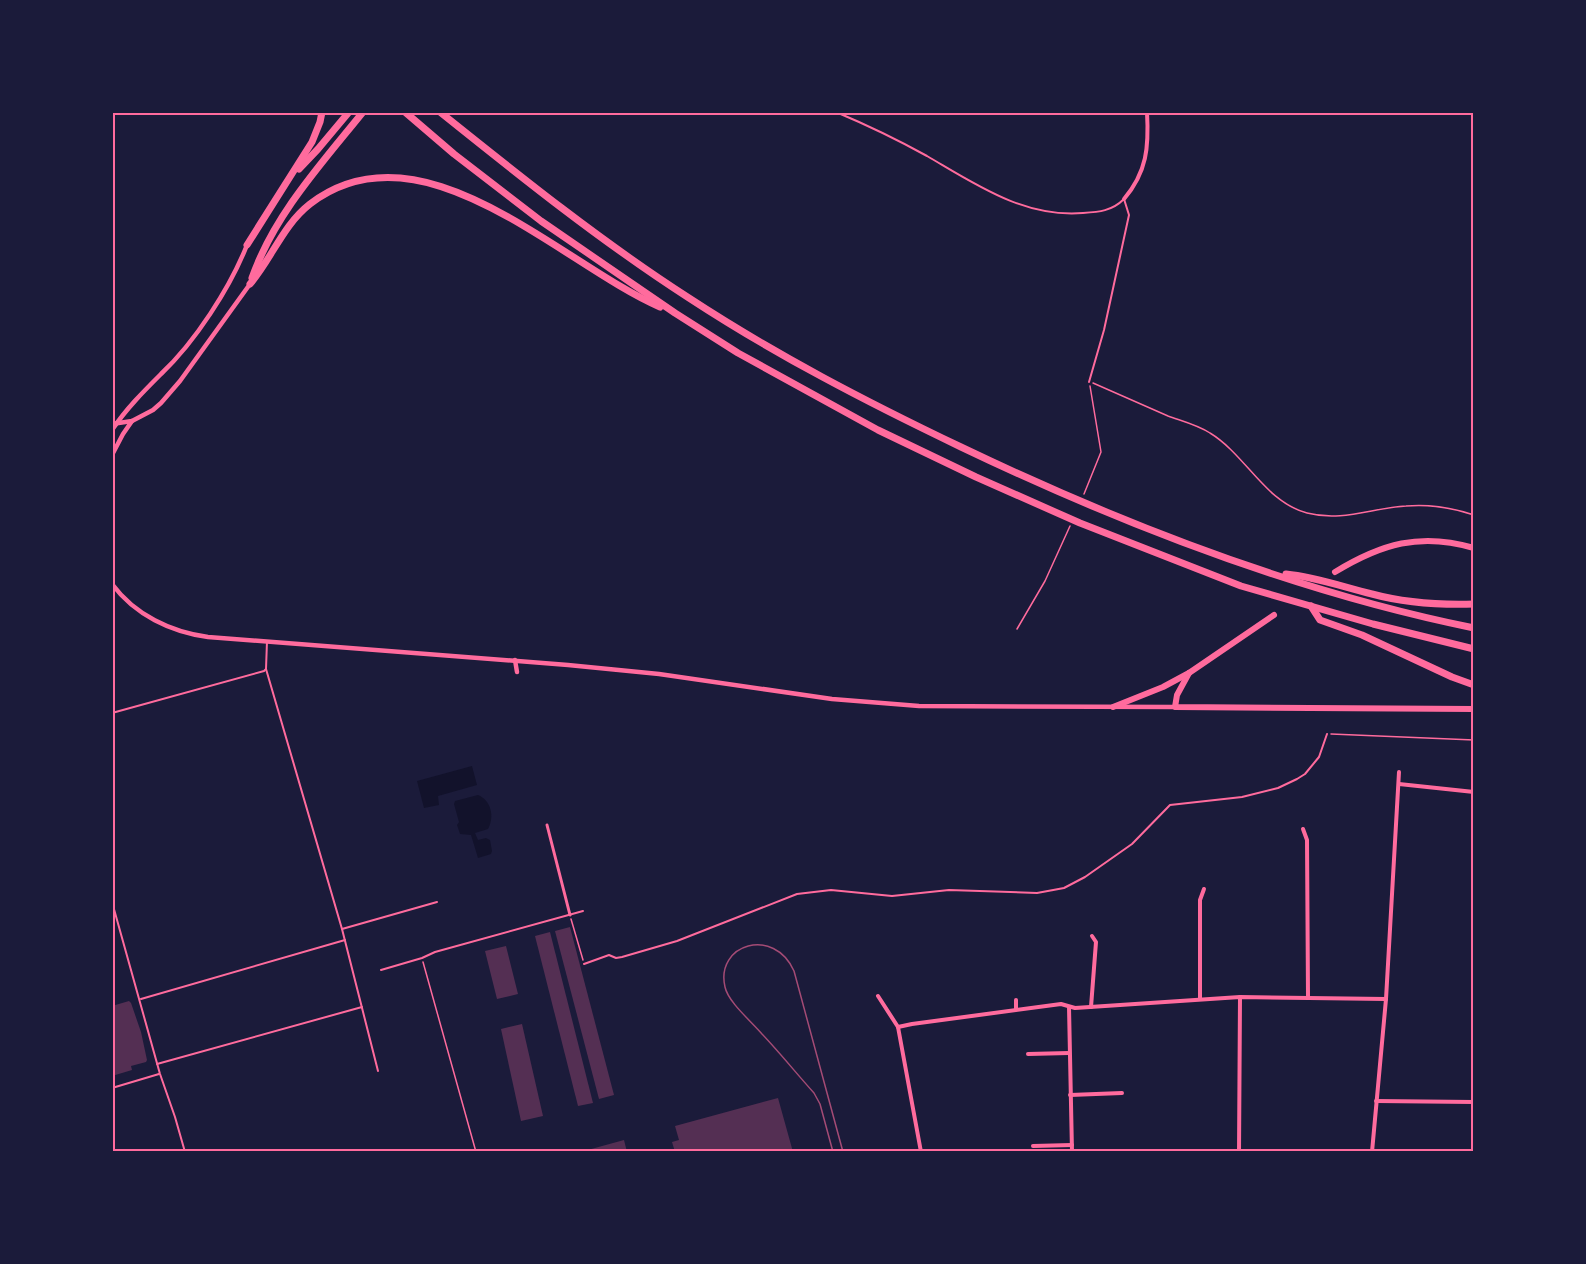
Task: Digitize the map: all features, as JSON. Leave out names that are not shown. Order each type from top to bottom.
[{"type":"highway","points":[[247,244],[312,142],[322,112]]},
{"type":"highway","points":[[292,175],[318,149],[349,112]]},
{"type":"highway","points":[[250,284],[257,263],[291,204],[363,112]]},
{"type":"highway","points":[[405,112],[454,154],[541,221],[675,313],[738,353],[878,430],[1080,523],[1241,586],[1473,649]]},
{"type":"highway","points":[[440,112],[537,191],[687,297],[814,373],[887,412],[1086,505],[1176,540],[1272,573],[1377,605],[1473,628]]},
{"type":"highway","points":[[250,284],[264,267],[296,216],[326,193],[362,179],[407,178],[459,194],[495,211],[538,234],[638,297],[675,313]]},
{"type":"highway","points":[[1272,573],[1302,576],[1373,595],[1418,602],[1473,604]]},
{"type":"highway","points":[[1311,606],[1320,620],[1362,635],[1473,685]]},
{"type":"main road","points":[[1335,572],[1372,551],[1406,542],[1426,540],[1473,548]]},
{"type":"main road","points":[[1113,707],[1189,674],[1274,615]]},
{"type":"main road","points":[[1189,674],[1177,695],[1175,707],[1473,709]]},
{"type":"street","points":[[1124,199],[1133,189],[1143,169],[1148,142],[1147,112]]},
{"type":"street","points":[[114,426],[197,331],[240,263],[247,244]]},
{"type":"street","points":[[114,426],[132,421],[153,410],[167,396],[250,284]]},
{"type":"street","points":[[112,455],[132,421]]},
{"type":"street","points":[[112,584],[136,607],[167,627],[192,635],[225,639],[515,660],[648,673],[832,699],[897,704],[1175,707]]},
{"type":"street","points":[[515,660],[517,672]]},
{"type":"street","points":[[1372,1152],[1386,999],[1399,772]]},
{"type":"street","points":[[1399,784],[1473,792]]},
{"type":"street","points":[[547,825],[570,915]]},
{"type":"street","points":[[1303,829],[1307,840],[1308,997]]},
{"type":"street","points":[[1200,999],[1200,900],[1204,889]]},
{"type":"street","points":[[1091,1007],[1096,942],[1092,936]]},
{"type":"street","points":[[878,996],[898,1027],[921,1152]]},
{"type":"street","points":[[898,1027],[1061,1004],[1069,1007],[1091,1007],[1240,997],[1386,999]]},
{"type":"street","points":[[1239,1152],[1240,997]]},
{"type":"street","points":[[1016,1000],[1016,1009]]},
{"type":"street","points":[[1069,1007],[1068,1053],[1072,1152]]},
{"type":"street","points":[[1028,1054],[1068,1053]]},
{"type":"street","points":[[1070,1095],[1122,1093]]},
{"type":"street","points":[[1376,1101],[1473,1101]]},
{"type":"street","points":[[1033,1146],[1072,1145]]},
{"type":"lane","points":[[836,112],[907,146],[971,183],[1004,199],[1040,211],[1067,215],[1102,212],[1118,205],[1124,199],[1129,215],[1104,330],[1089,382]]},
{"type":"lane","points":[[267,641],[266,669],[342,929],[378,1071]]},
{"type":"lane","points":[[112,714],[266,669]]},
{"type":"lane","points":[[584,964],[609,955],[616,958],[622,957],[677,941],[773,902],[813,891],[831,890],[892,896],[949,890],[1037,893],[1064,888],[1132,844],[1170,805],[1242,797],[1278,788],[1297,779],[1305,774],[1319,757],[1327,734]]},
{"type":"lane","points":[[112,902],[157,1064],[185,1152]]},
{"type":"lane","points":[[342,929],[437,902]]},
{"type":"lane","points":[[381,970],[435,952],[583,911]]},
{"type":"lane","points":[[139,1000],[345,940]]},
{"type":"lane","points":[[157,1064],[362,1007]]},
{"type":"lane","points":[[112,1088],[160,1074]]},
{"type":"path","points":[[1083,495],[1101,452],[1089,382]]},
{"type":"path","points":[[1089,382],[1209,432],[1227,445],[1278,499],[1299,511],[1330,517],[1346,517],[1391,508],[1423,506],[1447,508],[1473,515]]},
{"type":"path","points":[[1017,629],[1070,526]]},
{"type":"path","points":[[1327,734],[1473,740]]},
{"type":"path","points":[[570,915],[584,964]]},
{"type":"path","points":[[422,958],[476,1152]]},
{"type":"shaded area","points":[[472,766],[477,785],[438,796],[439,805],[424,808],[417,781]]},
{"type":"shaded area","points":[[478,795],[489,805],[491,819],[488,829],[475,833],[478,840],[486,838],[490,840],[492,851],[491,854],[478,858],[471,835],[460,834],[454,804],[455,801]]},
{"type":"building","points":[[570,927],[614,1095],[599,1099],[555,931]]},
{"type":"building","points":[[550,932],[593,1103],[578,1106],[535,936]]},
{"type":"building","points":[[506,946],[518,994],[497,999],[485,951]]},
{"type":"building","points":[[129,1001],[141,1032],[147,1060],[131,1066],[132,1070],[112,1076],[112,1006]]},
{"type":"building","points":[[522,1024],[543,1116],[521,1121],[501,1029]]},
{"type":"building","points":[[778,1098],[793,1152],[675,1152],[672,1142],[679,1140],[675,1126]]},
{"type":"building","points":[[624,1140],[627,1152],[584,1152],[584,1151]]},
{"type":"tram line","points":[[833,1152],[820,1104],[814,1093],[741,1012],[727,993],[724,972],[729,960],[737,951],[748,946],[761,945],[773,948],[785,957],[794,971],[843,1152]]}]
